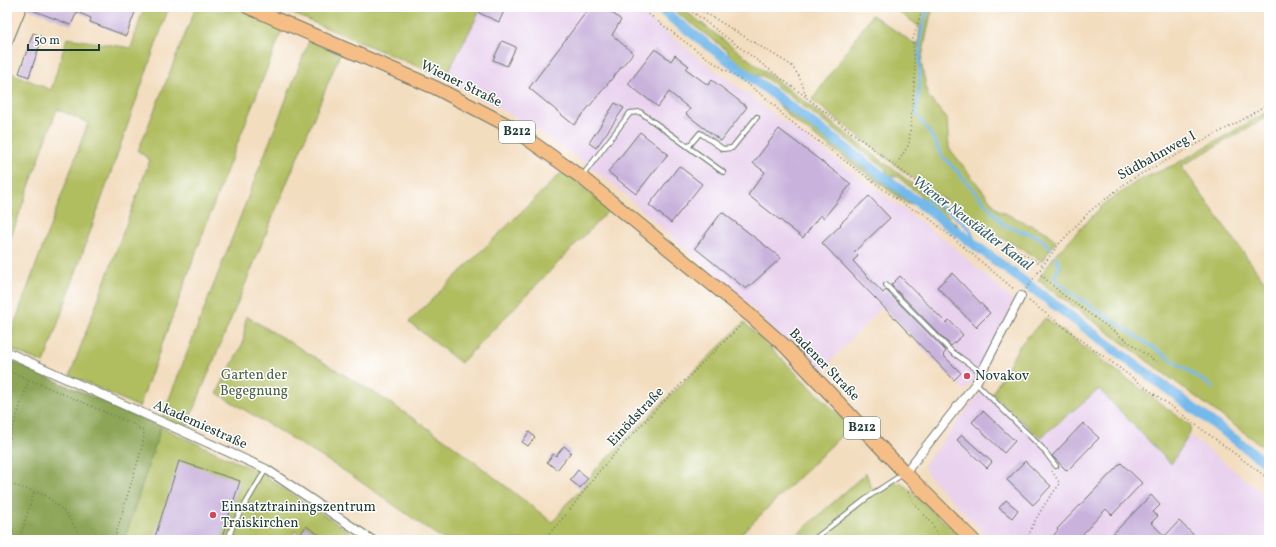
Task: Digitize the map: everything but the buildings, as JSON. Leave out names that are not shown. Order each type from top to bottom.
[{"type":"main road","points":[[7,39],[20,7]]},
{"type":"main road","name":"Wiener Straße","points":[[248,7],[442,91],[509,126],[582,177],[751,316]]},
{"type":"main road","name":"Badener Straße","points":[[751,316],[786,347],[905,473],[973,540]]},
{"type":"street","points":[[905,473],[983,373],[1021,296]]},
{"type":"street","name":"Akademiestraße","points":[[7,352],[266,470],[372,540]]},
{"type":"lane","points":[[582,177],[630,113],[640,112],[724,172]]},
{"type":"lane","points":[[689,146],[700,133],[723,149],[732,148],[758,117]]},
{"type":"lane","points":[[886,285],[951,351],[983,373]]},
{"type":"lane","points":[[976,383],[1042,448],[1056,466]]},
{"type":"lane","points":[[228,540],[233,525],[266,470]]},
{"type":"lane","points":[[813,540],[871,495],[905,473]]},
{"type":"path","points":[[639,7],[711,60],[742,80],[775,105],[785,118],[909,208],[923,213],[1021,296],[1269,480]]},
{"type":"path","points":[[686,7],[963,218],[999,243],[1018,251],[1043,265]]},
{"type":"path","points":[[696,7],[791,66],[799,76],[807,98]]},
{"type":"path","points":[[895,167],[909,144],[915,75],[913,39],[923,7]]},
{"type":"path","name":"Südbahnweg I","points":[[1021,296],[1034,276],[1058,245],[1090,211],[1130,180],[1242,120],[1269,103]]},
{"type":"path","points":[[1038,272],[1062,294],[1159,364]]},
{"type":"path","name":"Einödstraße","points":[[544,540],[572,507],[600,470],[650,416],[751,316]]},
{"type":"path","points":[[7,370],[133,424],[144,432],[143,444],[114,540]]},
{"type":"path","points":[[7,446],[29,379]]},
{"type":"path","points":[[1027,540],[1038,515],[1047,500],[1060,484],[1051,471],[1056,466]]},
{"type":"path","points":[[7,483],[45,495],[65,512],[83,540]]},
{"type":"path","points":[[907,490],[914,504],[932,523],[939,540]]},
{"type":"path","points":[[19,540],[35,492]]},
{"type":"shaded area","points":[[482,7],[632,7],[776,116],[949,243],[1014,301],[977,376],[965,391],[882,307],[818,374],[748,304],[606,178],[529,125],[445,78]]},
{"type":"shaded area","points":[[984,388],[1040,438],[1099,388],[1171,464],[1189,435],[1269,498],[1269,540],[991,540],[928,475],[924,465]]},
{"type":"green space","points":[[144,7],[169,7],[44,363],[7,348],[7,344],[88,123],[57,109],[7,248],[7,71],[51,90],[67,38],[131,48]]},
{"type":"green space","points":[[196,7],[211,7],[218,11],[238,9],[283,28],[219,190],[139,407],[70,375],[150,160],[138,151]]},
{"type":"green space","points":[[277,7],[482,7],[445,78]]},
{"type":"green space","points":[[669,7],[680,7],[927,195],[964,232],[926,205],[920,195],[898,177],[888,175],[885,168],[763,76],[751,75],[732,60],[727,50]]},
{"type":"green space","points":[[892,7],[919,7],[925,11],[927,7],[934,7],[930,17],[921,62],[928,96],[947,119],[949,148],[998,210],[1048,233],[1056,241],[1042,261],[985,228],[899,168],[812,100],[872,15],[918,46],[920,27]]},
{"type":"green space","points":[[309,41],[340,54],[186,428],[162,417]]},
{"type":"green space","points":[[777,103],[912,204],[908,204],[793,120]]},
{"type":"green space","points":[[1269,111],[1269,116],[1181,166],[1269,288],[1269,451],[1038,280],[1057,252],[1103,205],[1139,180],[1174,165]]},
{"type":"green space","points":[[564,170],[595,198],[610,209],[461,363],[409,322]]},
{"type":"green space","name":"Garten der Begegnung","points":[[246,316],[378,395],[450,443],[552,522],[565,505],[580,491],[595,470],[744,322],[850,426],[735,540],[444,540],[351,475],[217,393],[243,343]]},
{"type":"green space","points":[[1045,318],[1191,426],[1189,435],[1171,464],[1099,389],[1040,438],[992,394],[1020,345]]},
{"type":"green space","points":[[7,359],[161,427],[124,540],[7,540]]},
{"type":"green space","points":[[161,427],[258,472],[362,540],[327,540],[306,526],[300,535],[294,531],[291,540],[124,540]]},
{"type":"green space","points":[[866,473],[872,489],[901,482],[964,540],[791,540]]},
{"type":"waterway","name":"Wiener Neustädter Kanal","points":[[657,7],[1269,465]]},
{"type":"waterway","points":[[929,7],[922,28],[919,92],[916,113],[933,138],[942,156],[1004,225],[1039,237],[1051,248]]},
{"type":"waterway","points":[[911,197],[928,200],[947,210],[969,228],[977,246]]},
{"type":"waterway","points":[[1056,256],[1060,267],[1054,277],[1070,292],[1214,388]]},
{"type":"place","name":"Novakov","points":[[967,376]]},
{"type":"place","name":"Einsatztrainingszentrum Traiskirchen","points":[[213,515]]}]
